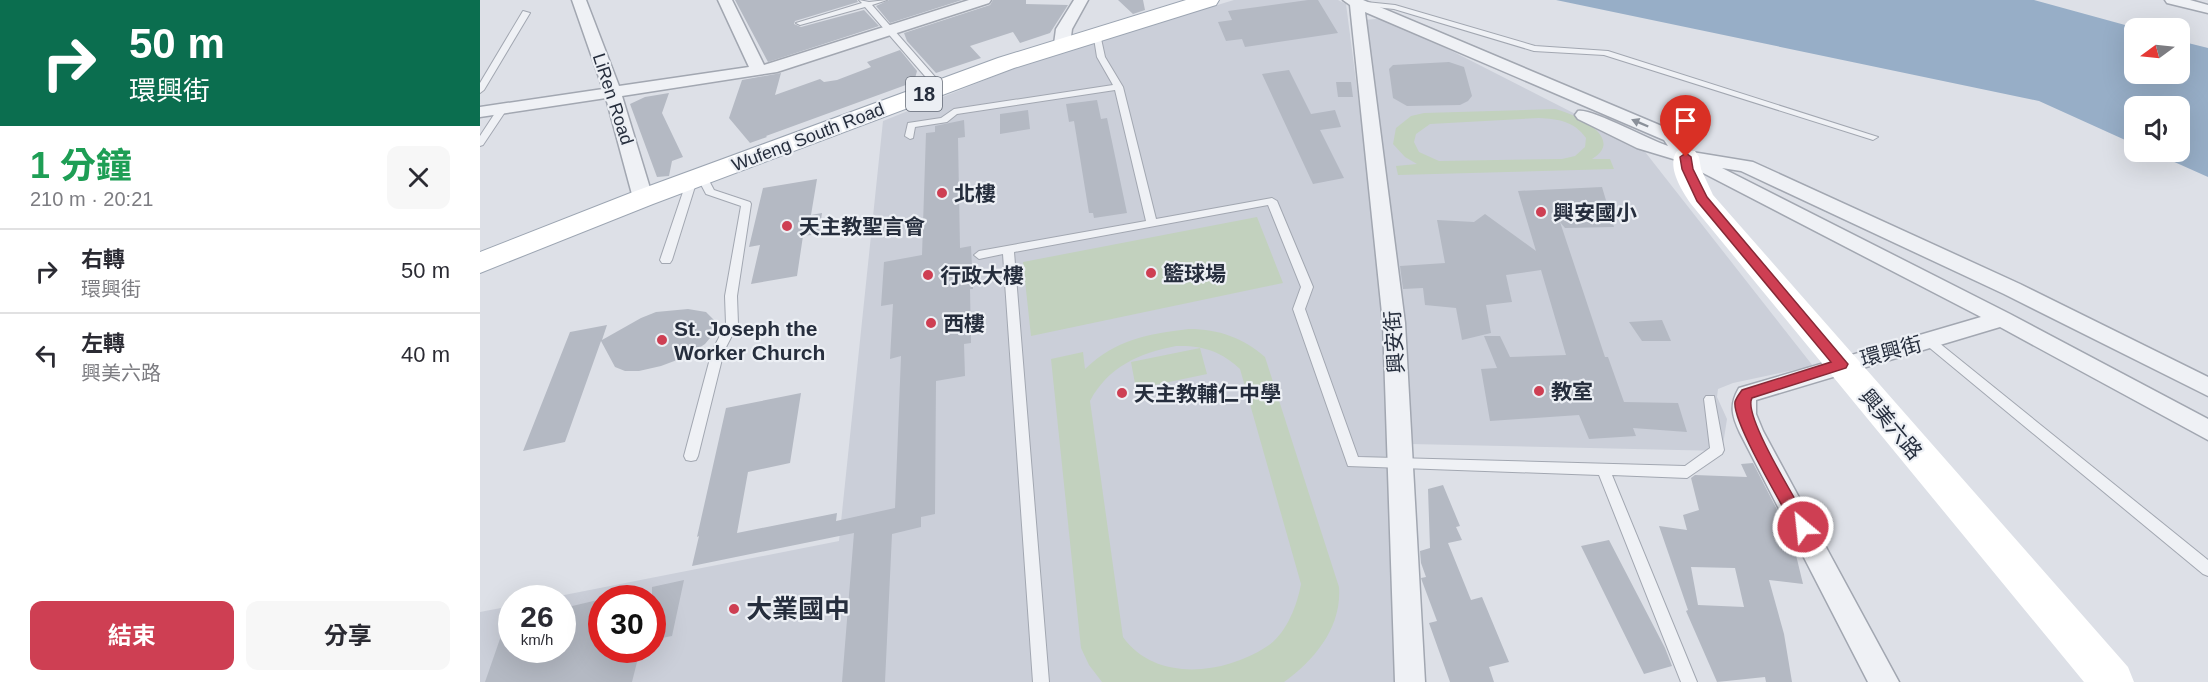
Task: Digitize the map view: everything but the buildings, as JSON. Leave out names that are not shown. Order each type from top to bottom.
[{"type":"main road","name":"Wufeng South Road","points":[[480,263],[643,198],[940,88],[1062,44],[1208,0]]},
{"type":"main road","name":"興美六路","points":[[1686,157],[1687,169],[1701,198],[2112,682]]},
{"type":"street","name":"LiRen Road","points":[[579,0],[613,94],[643,198]]},
{"type":"street","points":[[725,0],[759,71]]},
{"type":"street","points":[[480,112],[759,71],[889,32],[984,0]]},
{"type":"street","points":[[1062,44],[1064,29],[1081,0]]},
{"type":"street","points":[[2174,0],[2208,9]]},
{"type":"street","points":[[1354,1],[1642,144],[1686,157],[1746,166],[2012,289],[2208,387]]},
{"type":"street","name":"興安街","points":[[1354,1],[1394,323],[1410,682]]},
{"type":"street","points":[[1686,157],[2002,318],[2208,430]]},
{"type":"street","name":"環興街","points":[[1884,682],[1752,433],[1742,402],[1747,394],[1841,364],[1891,353],[2002,318]]},
{"type":"lane","points":[[800,23],[865,2],[882,0]]},
{"type":"lane","points":[[1354,1],[1395,7],[1534,48],[1605,52],[1873,137]]},
{"type":"lane","points":[[865,2],[940,88]]},
{"type":"lane","points":[[480,90],[526,13]]},
{"type":"lane","points":[[1096,34],[1101,57],[1119,87],[1152,223]]},
{"type":"lane","points":[[910,136],[911,125],[944,120],[954,112],[1119,87]]},
{"type":"lane","points":[[480,143],[502,109]]},
{"type":"lane","points":[[666,260],[697,178],[710,192],[746,204],[731,296],[732,324],[718,351],[690,456]]},
{"type":"lane","points":[[979,255],[1272,201],[1307,287],[1307,294],[1301,301],[1299,309],[1353,462],[1687,472],[1717,450],[1710,399]]},
{"type":"lane","points":[[1008,250],[1041,682]]},
{"type":"lane","points":[[1929,341],[2208,569]]},
{"type":"lane","points":[[1603,469],[1689,682]]},
{"type":"shaded area","name":"天主教輔仁中學","points":[[1234,0],[1338,0],[1346,4],[1386,312],[1399,682],[480,682],[480,612],[498,609],[498,663],[576,663],[576,593],[588,590],[588,663],[666,663],[666,585],[615,585],[839,541],[883,121],[1035,60]]},
{"type":"shaded area","name":"興安國小","points":[[1387,18],[1642,148],[1813,366],[1733,383],[1718,389],[1717,397],[1727,419],[1722,451],[1410,444],[1364,20]]},
{"type":"green space","points":[[1555,109],[1563,111],[1584,121],[1600,135],[1604,143],[1601,151],[1592,159],[1610,159],[1614,169],[1398,175],[1396,166],[1417,164],[1405,157],[1393,144],[1396,128],[1411,116],[1424,113]],"holes":[[[1539,118],[1571,124],[1586,138],[1585,147],[1575,156],[1562,159],[1439,161],[1419,152],[1414,142],[1416,134],[1430,124]]]},
{"type":"green space","name":"籃球場","points":[[1257,217],[1283,283],[1031,336],[1023,262]]},
{"type":"green space","points":[[1200,329],[1220,333],[1239,340],[1265,357],[1339,587],[1339,602],[1331,629],[1316,653],[1284,682],[1102,682],[1089,665],[1081,648],[1051,359],[1083,352],[1085,369],[1121,344],[1146,336]],"holes":[[[1185,346],[1211,350],[1240,369],[1301,584],[1290,619],[1273,642],[1230,664],[1190,669],[1171,667],[1153,661],[1137,651],[1123,637],[1090,401],[1106,379],[1126,363],[1162,349]]]},
{"type":"green space","points":[[1200,348],[1207,374],[1136,389],[1131,362]]},
{"type":"water","points":[[1556,0],[2034,0],[2124,25],[2124,84],[2190,84],[2190,44],[2208,48],[2208,177],[2174,162],[2190,162],[2190,96],[2124,96],[2124,139],[2039,101]]},
{"type":"place","name":"北樓","points":[[942,193]]},
{"type":"place","name":"興安國小","points":[[1541,212]]},
{"type":"place","name":"天主教聖言會","points":[[787,226]]},
{"type":"place","name":"籃球場","points":[[1151,273]]},
{"type":"place","name":"行政大樓","points":[[928,275]]},
{"type":"place","name":"西樓","points":[[931,323]]},
{"type":"place","name":"St. Joseph the Worker Church","points":[[662,340]]},
{"type":"place","name":"教室","points":[[1539,391]]},
{"type":"place","name":"天主教輔仁中學","points":[[1122,393]]},
{"type":"place","name":"大業國中","points":[[734,609]]},
{"type":"route","points":[[1686,157],[1687,169],[1701,198],[1841,364],[1747,394],[1742,402],[1752,433],[1803,527]]}]
